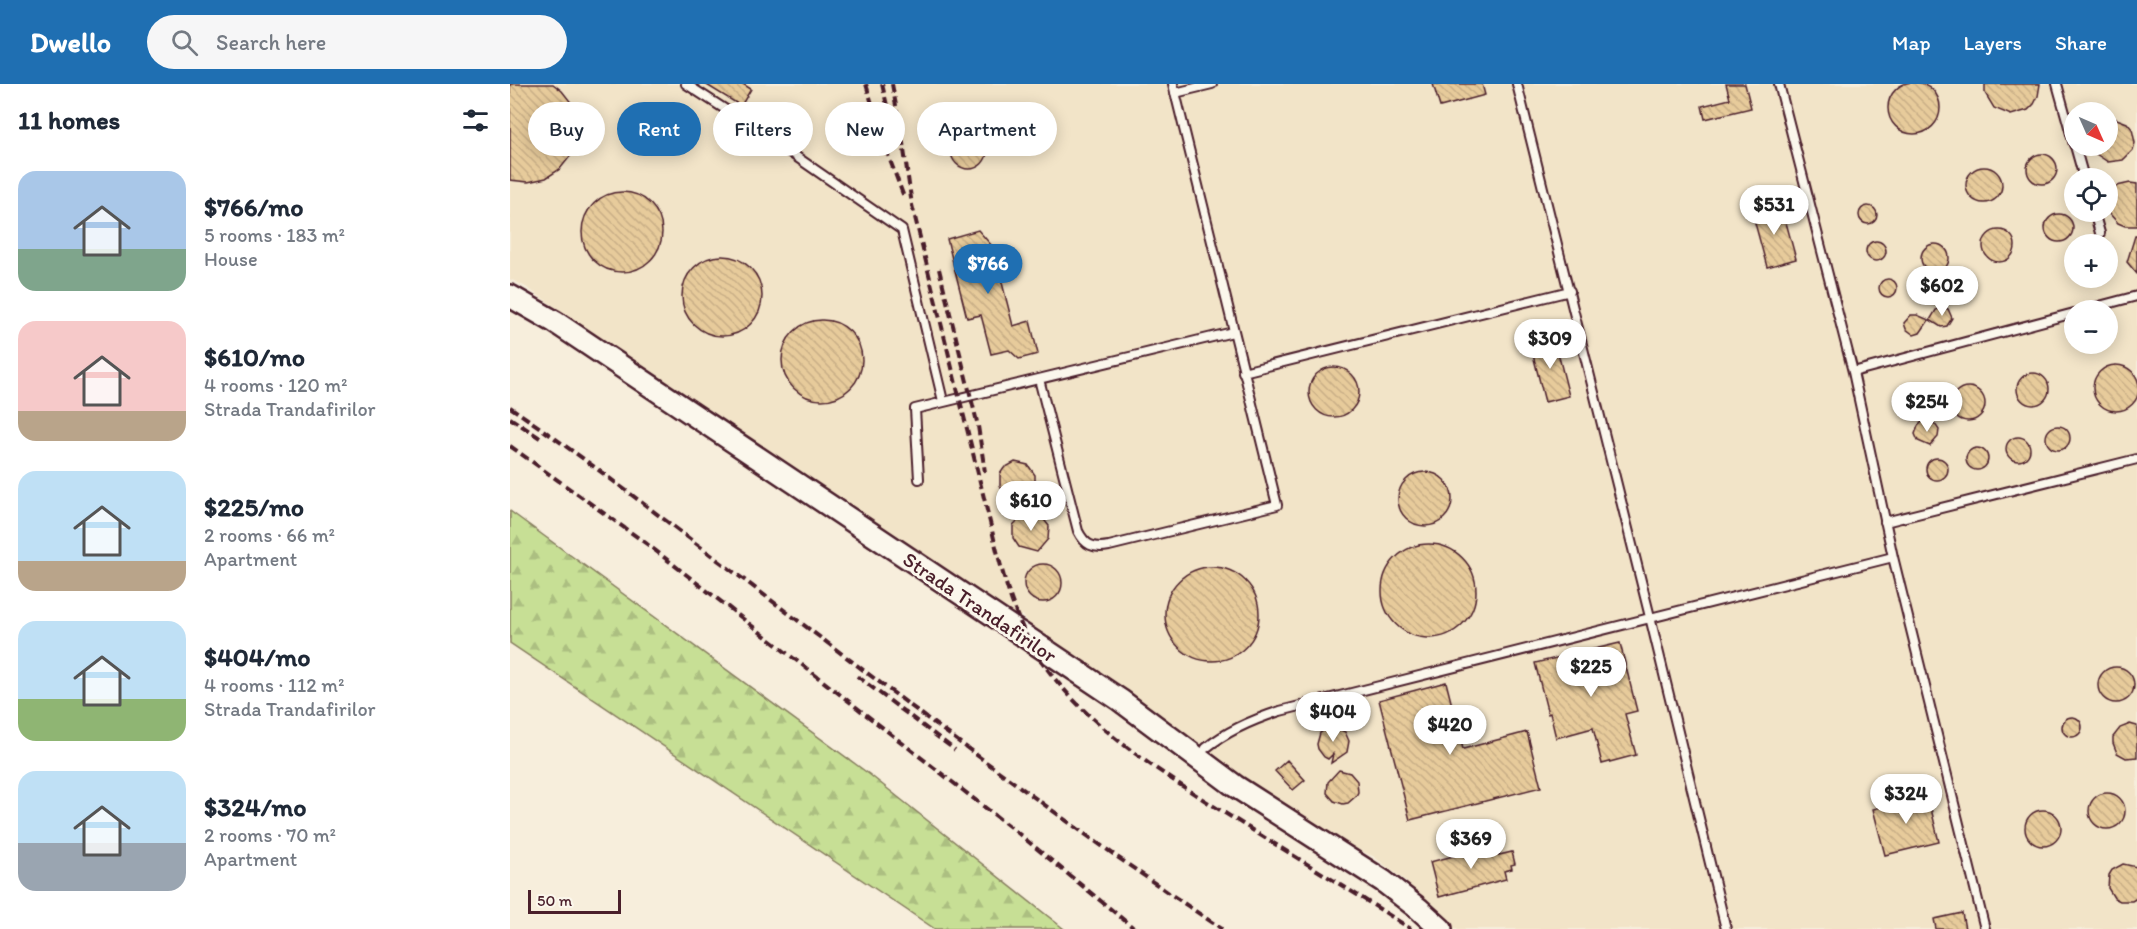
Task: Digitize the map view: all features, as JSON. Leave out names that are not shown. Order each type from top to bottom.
[{"type":"main road","name":"Strada Trandafirilor","points":[[510,297],[555,322],[1120,700],[1235,786],[1383,881],[1441,929]]},
{"type":"lane","points":[[686,84],[765,135],[902,230],[943,401]]},
{"type":"lane","points":[[1039,379],[1078,531],[1087,545],[1100,548],[1277,505],[1173,84]]},
{"type":"lane","points":[[1175,93],[1212,84]]},
{"type":"lane","points":[[1517,84],[1726,929]]},
{"type":"lane","points":[[1779,84],[1853,372],[1893,557],[1985,929]]},
{"type":"lane","points":[[2057,84],[2064,108]]},
{"type":"lane","points":[[2097,222],[2100,233]]},
{"type":"lane","points":[[1243,372],[1570,291]]},
{"type":"lane","points":[[2118,301],[2137,296]]},
{"type":"lane","points":[[1853,372],[2064,316]]},
{"type":"lane","points":[[919,478],[915,409],[1233,332]]},
{"type":"lane","points":[[1885,522],[2137,459]]},
{"type":"lane","points":[[1206,748],[1221,737],[1258,718],[1280,711],[1893,557]]},
{"type":"shaded area","points":[[510,84],[2137,84],[2137,929],[1453,929],[1404,887],[1407,882],[1373,856],[1343,843],[1302,818],[1031,629],[1023,615],[1013,619],[526,287],[510,279]]},
{"type":"green space","points":[[510,511],[869,774],[1064,929],[935,929],[510,643]]},
{"type":"building","points":[[1914,82],[1924,84],[1932,90],[1938,98],[1940,108],[1938,118],[1932,126],[1924,132],[1914,134],[1904,132],[1896,126],[1890,118],[1888,108],[1890,98],[1896,90],[1904,84]]},
{"type":"building","points":[[510,84],[553,84],[571,102],[528,102],[528,156],[570,156],[560,169],[546,178],[528,182],[510,180]]},
{"type":"building","points":[[705,84],[743,84],[751,89],[743,102],[734,102]]},
{"type":"building","points":[[1433,84],[1482,84],[1485,95],[1440,107]]},
{"type":"building","points":[[1726,84],[1745,84],[1751,108],[1705,119],[1702,106],[1730,99]]},
{"type":"building","points":[[1985,84],[2040,84],[2034,104],[2028,110],[2011,115],[1994,108],[1985,93]]},
{"type":"building","points":[[2118,120],[2127,123],[2132,129],[2135,143],[2133,150],[2123,160],[2108,162],[2099,156],[2118,156]]},
{"type":"building","points":[[2042,154],[2053,158],[2057,169],[2053,180],[2042,184],[2031,180],[2027,169],[2031,158]]},
{"type":"building","points":[[952,156],[986,156],[976,167],[969,169],[962,167]]},
{"type":"building","points":[[1984,167],[1997,172],[2002,185],[1997,198],[1984,203],[1971,198],[1966,185],[1971,172]]},
{"type":"building","points":[[2137,184],[2137,226],[2125,226],[2117,222],[2118,186]]},
{"type":"building","points":[[614,192],[630,192],[651,203],[662,224],[662,240],[651,261],[630,272],[614,272],[600,266],[588,254],[582,240],[582,224],[588,210],[600,198]]},
{"type":"building","points":[[1781,204],[1796,259],[1767,267],[1752,212]]},
{"type":"building","points":[[1868,206],[1874,209],[1877,215],[1874,221],[1868,224],[1862,221],[1859,215],[1862,209]]},
{"type":"building","points":[[2054,215],[2064,215],[2064,222],[2072,223],[2072,233],[2064,234],[2064,241],[2054,241],[2046,233],[2046,223]]},
{"type":"building","points":[[978,230],[993,247],[1013,326],[1030,321],[1038,354],[1019,359],[1009,350],[991,354],[981,315],[967,318],[947,239]]},
{"type":"building","points":[[1999,230],[2011,234],[2015,246],[2011,258],[1999,262],[1987,258],[1983,246],[1987,234]]},
{"type":"building","points":[[2135,236],[2137,236],[2137,274],[2127,262]]},
{"type":"building","points":[[1876,241],[1883,244],[1886,251],[1883,258],[1876,261],[1869,258],[1866,251],[1869,244]]},
{"type":"building","points":[[1935,244],[1945,248],[1949,258],[1945,268],[1935,272],[1925,268],[1921,258],[1925,248]]},
{"type":"building","points":[[714,256],[730,256],[751,267],[762,288],[762,304],[751,325],[730,336],[714,336],[700,330],[688,318],[682,304],[682,288],[688,274],[700,262]]},
{"type":"building","points":[[1884,279],[1892,279],[1897,284],[1895,295],[1884,297],[1879,292],[1879,284]]},
{"type":"building","points":[[1948,309],[1952,318],[1947,326],[1941,327],[1930,320],[1936,310]]},
{"type":"building","points":[[1911,315],[1929,320],[1920,333],[1914,335],[1906,329],[1904,323]]},
{"type":"building","points":[[814,320],[830,320],[851,331],[862,352],[862,368],[851,389],[830,400],[814,400],[800,394],[788,382],[782,368],[782,352],[788,338],[800,326]]},
{"type":"building","points":[[1554,337],[1569,396],[1545,402],[1530,343]]},
{"type":"building","points":[[2121,365],[2129,368],[2136,375],[2138,397],[2129,408],[2111,411],[2103,408],[2096,401],[2093,383],[2096,375],[2103,368]]},
{"type":"building","points":[[1334,367],[1352,374],[1359,392],[1352,410],[1334,417],[1316,410],[1309,392],[1316,374]]},
{"type":"building","points":[[2033,373],[2044,378],[2049,389],[2044,400],[2033,405],[2022,400],[2017,389],[2022,378]]},
{"type":"building","points":[[1968,387],[1980,392],[1985,404],[1980,416],[1968,421],[1956,416],[1951,404],[1956,392]]},
{"type":"building","points":[[1920,388],[1928,392],[1932,400],[1928,408],[1920,412],[1912,408],[1908,400],[1912,392]]},
{"type":"building","points":[[1925,419],[1935,424],[1939,430],[1938,437],[1930,446],[1918,441],[1915,434],[1918,426]]},
{"type":"building","points":[[2058,426],[2067,429],[2070,438],[2067,447],[2058,450],[2049,447],[2046,438],[2049,429]]},
{"type":"building","points":[[2018,437],[2023,438],[2029,444],[2029,454],[2023,460],[2018,461],[2013,460],[2007,454],[2006,449],[2007,444],[2013,438]]},
{"type":"building","points":[[1977,448],[1985,451],[1988,459],[1985,467],[1977,470],[1969,467],[1966,459],[1969,451]]},
{"type":"building","points":[[1937,458],[1945,461],[1948,469],[1945,477],[1937,480],[1929,477],[1926,469],[1929,461]]},
{"type":"building","points":[[1015,462],[1028,465],[1035,475],[1035,488],[1023,501],[1006,496],[1000,486],[1000,474],[1004,468]]},
{"type":"building","points":[[1425,472],[1444,480],[1452,499],[1444,518],[1425,526],[1406,518],[1398,499],[1406,480]]},
{"type":"building","points":[[1025,514],[1041,516],[1049,526],[1048,539],[1037,552],[1019,547],[1013,538],[1013,525]]},
{"type":"building","points":[[1429,544],[1447,548],[1462,558],[1472,573],[1476,591],[1472,609],[1462,624],[1447,634],[1429,638],[1411,634],[1396,624],[1386,609],[1382,591],[1386,573],[1396,558],[1411,548]]},
{"type":"building","points":[[1043,564],[1056,570],[1062,583],[1056,596],[1043,602],[1030,596],[1024,583],[1030,570]]},
{"type":"building","points":[[1212,567],[1230,571],[1245,581],[1255,596],[1259,614],[1255,632],[1245,647],[1230,657],[1212,661],[1194,657],[1179,647],[1169,632],[1165,614],[1169,596],[1179,581],[1194,571]]},
{"type":"building","points":[[1620,643],[1637,711],[1625,714],[1636,755],[1602,764],[1593,728],[1556,738],[1535,663]]},
{"type":"building","points":[[2116,667],[2129,672],[2134,685],[2129,698],[2116,703],[2103,698],[2098,685],[2103,672]]},
{"type":"building","points":[[1446,682],[1463,749],[1527,732],[1541,787],[1410,820],[1379,700]]},
{"type":"building","points":[[2072,717],[2079,720],[2082,727],[2079,734],[2072,737],[2065,734],[2062,727],[2065,720]]},
{"type":"building","points":[[2130,724],[2137,726],[2137,757],[2126,758],[2117,753],[2113,737],[2120,728]]},
{"type":"building","points":[[1329,727],[1345,732],[1349,741],[1347,752],[1331,763],[1333,754],[1328,759],[1324,757],[1317,744],[1320,733]]},
{"type":"building","points":[[1287,760],[1305,780],[1293,790],[1275,771]]},
{"type":"building","points":[[1339,770],[1350,773],[1357,781],[1356,796],[1343,804],[1334,801],[1327,793],[1328,782]]},
{"type":"building","points":[[2107,793],[2120,798],[2125,811],[2120,824],[2107,829],[2094,824],[2089,811],[2094,798]]},
{"type":"building","points":[[1928,796],[1939,842],[1885,855],[1873,809]]},
{"type":"building","points":[[2043,810],[2056,815],[2061,828],[2056,841],[2043,846],[2030,841],[2025,828],[2030,815]]},
{"type":"building","points":[[1496,845],[1499,855],[1512,852],[1515,864],[1511,865],[1512,869],[1504,871],[1506,879],[1439,897],[1430,862]]},
{"type":"building","points":[[2123,864],[2137,867],[2137,898],[2132,901],[2120,901],[2114,898],[2108,888],[2109,875],[2112,870]]},
{"type":"building","points":[[1962,913],[1965,929],[1936,929],[1934,919]]},
{"type":"railway","points":[[866,84],[885,147],[904,197]]},
{"type":"railway","points":[[882,84],[886,102]]},
{"type":"railway","points":[[892,84],[912,205],[998,555],[1014,607],[1038,656],[1080,706],[1130,750],[1185,788],[1411,929]]},
{"type":"railway","points":[[939,269],[978,426],[985,472]]},
{"type":"railway","points":[[510,407],[600,471],[1041,802],[1222,929]]},
{"type":"railway","points":[[510,418],[540,438]]},
{"type":"railway","points":[[510,446],[647,544],[1019,834],[1135,929]]},
{"type":"railway","points":[[857,676],[955,750]]}]
